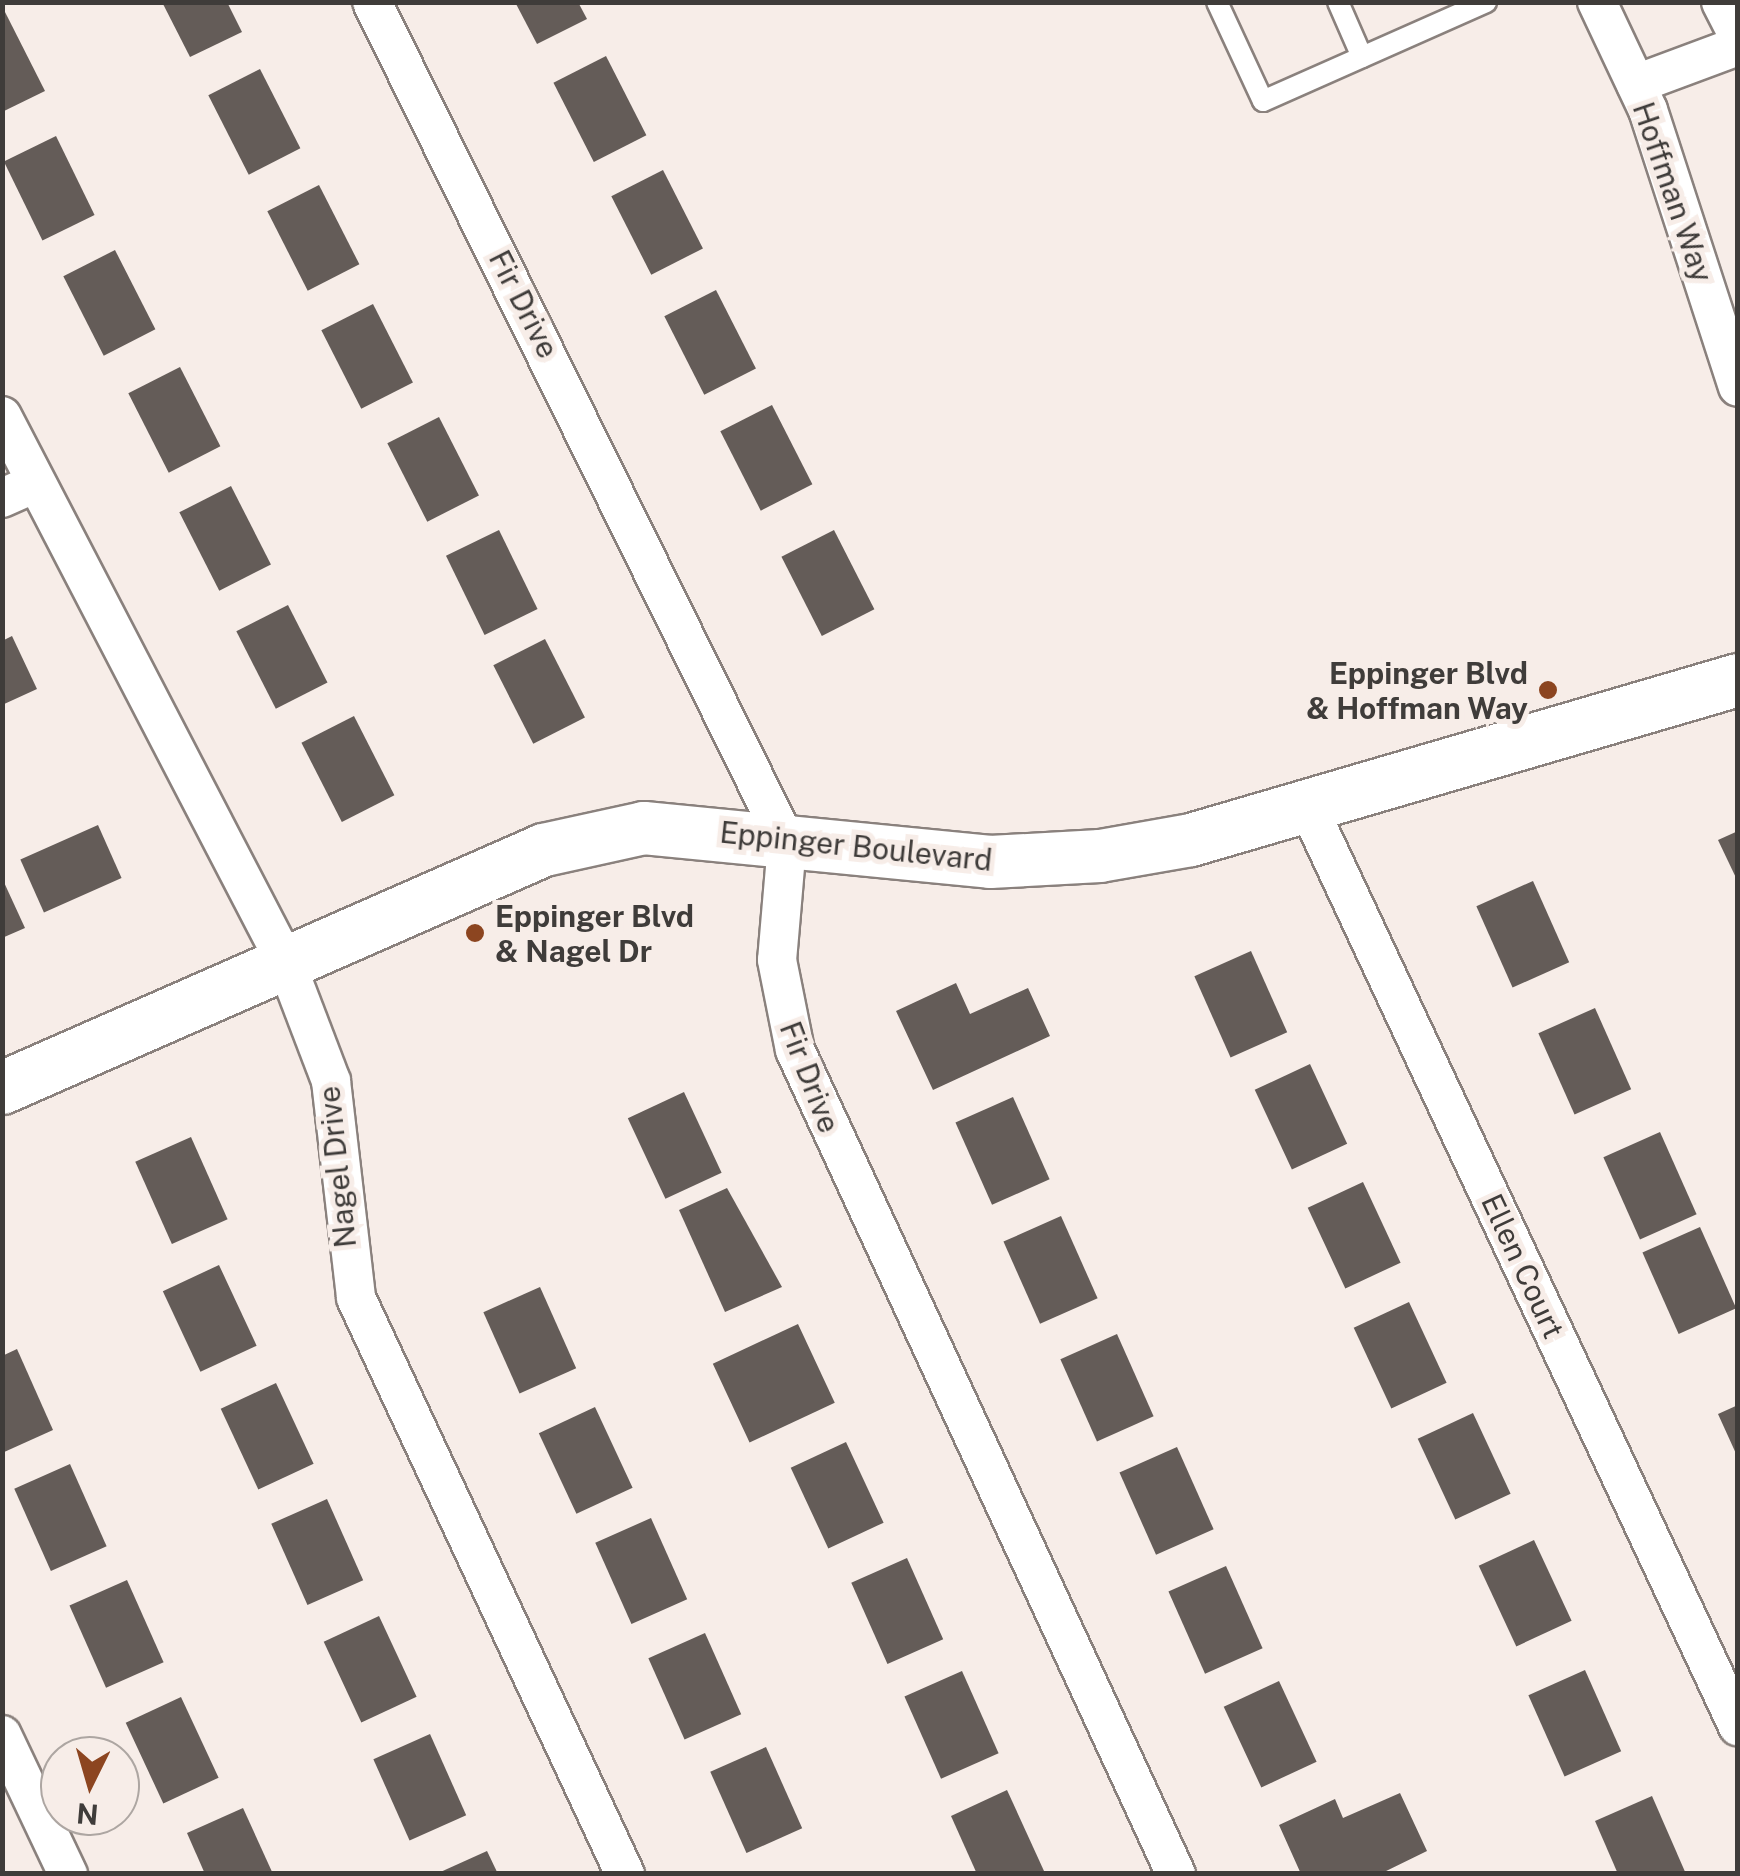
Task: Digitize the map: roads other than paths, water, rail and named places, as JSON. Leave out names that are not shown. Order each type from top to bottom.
[{"type":"street","name":"Fir Drive","points":[[372,2],[788,844],[777,960],[795,1050],[1176,1874]]},
{"type":"street","name":"Hoffman Way","points":[[1597,2],[1636,84],[1738,387]]},
{"type":"street","points":[[1721,2],[1738,35]]},
{"type":"street","points":[[1636,84],[1738,46]]},
{"type":"street","name":"Nagel Drive","points":[[2,416],[19,491],[286,963],[331,1080],[356,1298],[625,1874]]},
{"type":"street","name":"Eppinger Boulevard","points":[[2,1088],[544,850],[644,828],[990,862],[1100,856],[1308,806],[1738,680]]},
{"type":"street","name":"Ellen Court","points":[[1308,806],[1738,1726]]},
{"type":"street","points":[[2,1734],[68,1874]]},
{"type":"lane","points":[[1218,2],[1263,101],[1481,4]]},
{"type":"lane","points":[[1338,2],[1362,57]]},
{"type":"place","name":"Eppinger Blvd & Hoffman Way","points":[[1548,690]]},
{"type":"place","name":"Eppinger Blvd & Nagel Dr","points":[[475,933]]}]
